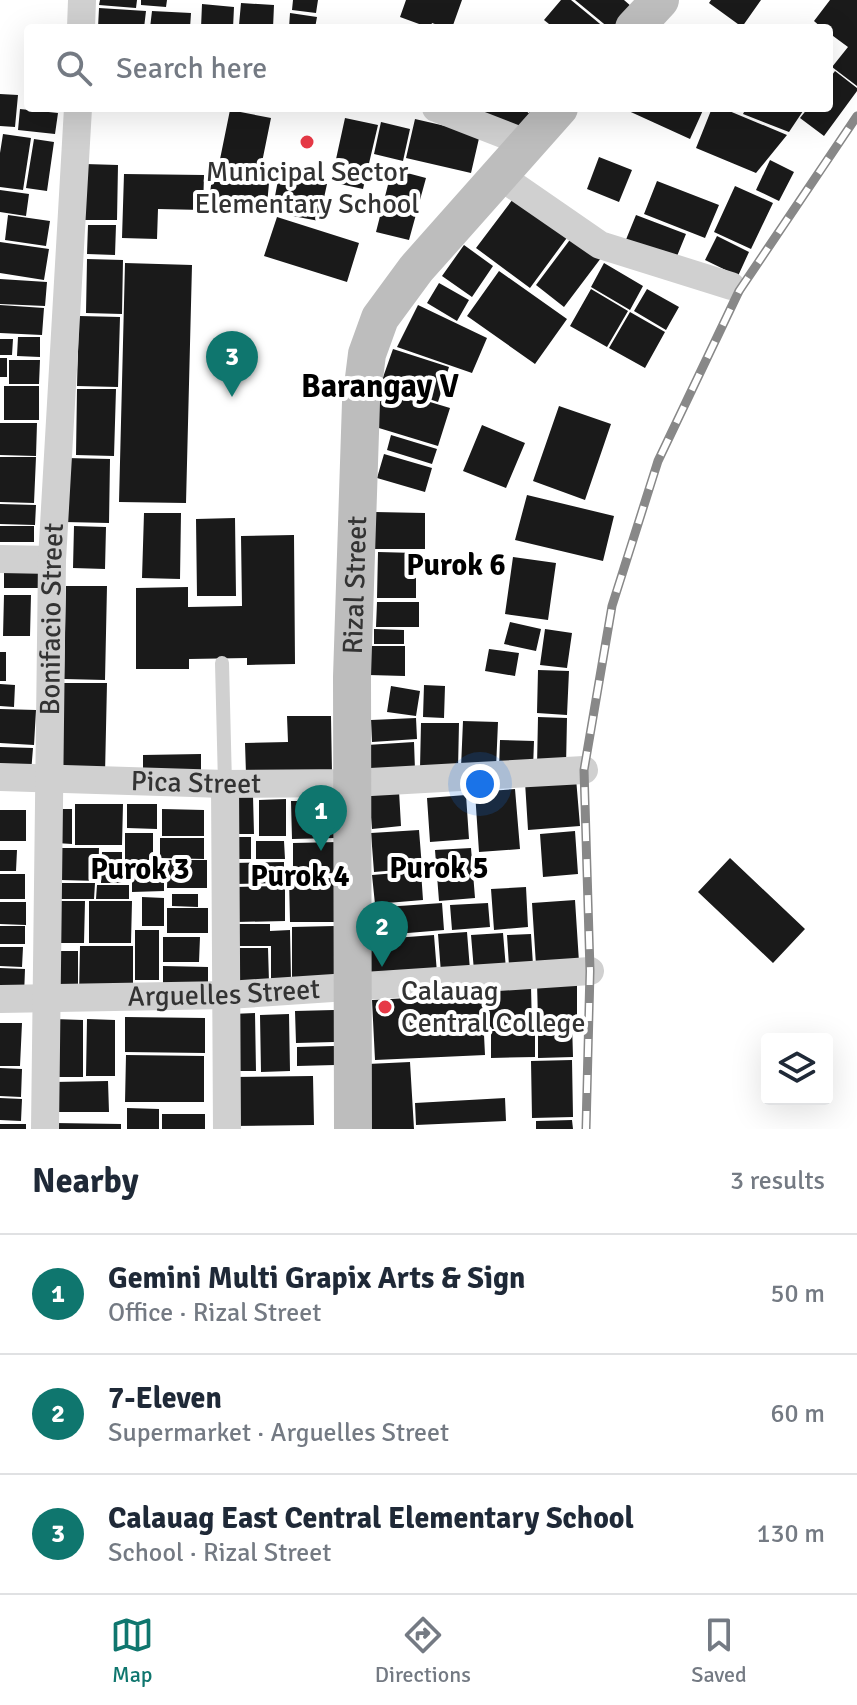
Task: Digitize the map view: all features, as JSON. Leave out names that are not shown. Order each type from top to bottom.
[{"type":"street","points":[[81,24],[82,0]]},
{"type":"street","points":[[638,24],[660,0]]},
{"type":"street","name":"Bonifacio Street","points":[[45,1129],[52,560],[78,112]]},
{"type":"street","points":[[446,112],[526,143]]},
{"type":"street","name":"Rizal Street","points":[[353,1129],[352,662],[361,402],[367,354],[380,318],[416,269],[555,112]]},
{"type":"street","points":[[500,176],[600,245],[731,286]]},
{"type":"street","points":[[0,559],[52,560]]},
{"type":"street","name":"Pica Street","points":[[0,777],[225,784],[353,783],[584,770]]},
{"type":"street","points":[[225,784],[227,1129]]},
{"type":"street","name":"Arguelles Street","points":[[0,999],[228,995],[590,971]]},
{"type":"lane","points":[[222,663],[225,784]]},
{"type":"building","points":[[100,0],[137,0],[136,8],[99,5]]},
{"type":"building","points":[[141,0],[167,0],[166,7],[141,5]]},
{"type":"building","points":[[293,0],[318,0],[316,13],[292,10]]},
{"type":"building","points":[[406,0],[462,0],[453,24],[419,24],[400,17]]},
{"type":"building","points":[[561,0],[571,0],[600,24],[549,24],[544,20]]},
{"type":"building","points":[[575,0],[624,0],[632,7],[617,24],[604,24]]},
{"type":"building","points":[[711,0],[761,0],[744,24],[738,24],[709,3]]},
{"type":"building","points":[[830,0],[857,0],[857,86],[833,68],[848,47],[833,36],[833,24],[817,24],[814,21]]},
{"type":"building","points":[[241,3],[274,5],[273,24],[239,24]]},
{"type":"building","points":[[202,4],[234,7],[233,24],[201,24]]},
{"type":"building","points":[[99,8],[146,11],[144,24],[98,24]]},
{"type":"building","points":[[152,11],[191,13],[190,24],[150,24]]},
{"type":"building","points":[[290,13],[317,17],[316,24],[289,24]]},
{"type":"building","points":[[835,71],[857,91],[824,136],[800,118],[805,112],[833,112]]},
{"type":"building","points":[[0,94],[18,95],[15,127],[0,126]]},
{"type":"building","points":[[20,109],[24,112],[58,113],[55,134],[18,130]]},
{"type":"building","points":[[230,112],[271,118],[259,177],[218,169]]},
{"type":"building","points":[[485,112],[527,112],[532,116],[519,137],[481,123]]},
{"type":"building","points":[[631,112],[702,112],[690,139]]},
{"type":"building","points":[[710,112],[732,112],[787,135],[756,173],[696,148]]},
{"type":"building","points":[[744,112],[802,112],[789,132]]},
{"type":"building","points":[[345,118],[378,125],[363,189],[331,182]]},
{"type":"building","points":[[415,119],[480,134],[471,173],[406,158]]},
{"type":"building","points":[[381,122],[410,129],[403,161],[374,154]]},
{"type":"building","points":[[3,134],[31,138],[23,190],[0,187]]},
{"type":"building","points":[[34,139],[54,142],[47,191],[26,188]]},
{"type":"building","points":[[599,157],[632,170],[619,202],[587,189]]},
{"type":"building","points":[[770,160],[794,172],[779,201],[756,190]]},
{"type":"building","points":[[85,164],[118,165],[117,220],[84,220]]},
{"type":"building","points":[[392,169],[426,178],[409,240],[376,232]]},
{"type":"building","points":[[124,174],[204,175],[203,210],[158,209],[157,239],[122,238]]},
{"type":"building","points":[[279,175],[327,184],[319,221],[272,212]]},
{"type":"building","points":[[212,177],[269,183],[266,216],[208,210]]},
{"type":"building","points":[[657,181],[719,205],[705,238],[644,214]]},
{"type":"building","points":[[735,186],[773,203],[751,249],[714,232]]},
{"type":"building","points":[[0,190],[29,194],[26,216],[0,212]]},
{"type":"building","points":[[516,195],[569,235],[530,288],[476,248]]},
{"type":"building","points":[[8,215],[50,221],[46,246],[5,240]]},
{"type":"building","points":[[636,215],[686,234],[675,261],[625,242]]},
{"type":"building","points":[[277,217],[359,243],[347,282],[264,256]]},
{"type":"building","points":[[88,225],[116,225],[115,255],[87,254]]},
{"type":"building","points":[[717,236],[749,252],[738,276],[705,260]]},
{"type":"building","points":[[572,237],[601,258],[564,307],[536,285]]},
{"type":"building","points":[[0,242],[49,249],[44,280],[0,273]]},
{"type":"building","points":[[464,245],[493,266],[472,297],[442,276]]},
{"type":"building","points":[[87,259],[123,260],[122,314],[86,313]]},
{"type":"building","points":[[125,263],[192,265],[186,503],[119,502]]},
{"type":"building","points":[[604,263],[643,286],[630,310],[591,287]]},
{"type":"building","points":[[499,271],[567,319],[535,364],[467,316]]},
{"type":"building","points":[[0,279],[47,282],[45,306],[0,304]]},
{"type":"building","points":[[439,283],[469,300],[457,321],[427,303]]},
{"type":"building","points":[[591,289],[628,311],[607,347],[570,326]]},
{"type":"building","points":[[647,289],[679,307],[666,330],[634,311]]},
{"type":"building","points":[[0,305],[44,308],[42,335],[0,333]]},
{"type":"building","points":[[418,305],[487,338],[472,373],[397,347]]},
{"type":"building","points":[[630,312],[665,332],[645,368],[609,348]]},
{"type":"building","points":[[79,316],[120,317],[118,387],[77,386]]},
{"type":"building","points":[[18,337],[40,337],[40,357],[17,356]]},
{"type":"building","points":[[0,339],[13,339],[12,355],[0,355]]},
{"type":"building","points":[[393,349],[449,367],[438,402],[381,383]]},
{"type":"building","points":[[0,358],[7,358],[7,377],[0,377]]},
{"type":"building","points":[[9,360],[40,360],[39,384],[9,384]]},
{"type":"building","points":[[4,386],[39,386],[39,420],[4,420]]},
{"type":"building","points":[[380,387],[450,408],[438,446],[369,425]]},
{"type":"building","points":[[77,389],[116,389],[114,456],[76,455]]},
{"type":"building","points":[[559,406],[611,424],[585,500],[533,481]]},
{"type":"building","points":[[0,423],[37,423],[36,456],[0,455]]},
{"type":"building","points":[[482,425],[525,443],[506,488],[463,471]]},
{"type":"building","points":[[391,435],[437,449],[432,464],[387,450]]},
{"type":"building","points":[[384,454],[432,468],[425,492],[377,478]]},
{"type":"building","points":[[0,457],[36,457],[34,503],[0,502]]},
{"type":"building","points":[[66,458],[110,459],[109,523],[65,522]]},
{"type":"building","points":[[527,495],[614,516],[603,561],[515,540]]},
{"type":"building","points":[[0,504],[36,505],[35,525],[0,524]]},
{"type":"building","points":[[375,512],[425,513],[425,549],[375,549]]},
{"type":"building","points":[[144,513],[181,513],[180,579],[142,578]]},
{"type":"building","points":[[235,518],[236,596],[197,596],[196,519]]},
{"type":"building","points":[[0,526],[34,526],[34,542],[0,542]]},
{"type":"building","points":[[74,526],[106,527],[105,569],[73,568]]},
{"type":"building","points":[[294,535],[295,664],[247,665],[247,658],[189,659],[189,669],[136,669],[136,588],[188,587],[188,607],[242,606],[241,536]]},
{"type":"building","points":[[378,552],[416,553],[416,598],[377,598]]},
{"type":"building","points":[[513,557],[556,563],[548,620],[505,614]]},
{"type":"building","points":[[4,566],[38,566],[38,588],[4,588]]},
{"type":"building","points":[[66,586],[107,586],[105,680],[64,679]]},
{"type":"building","points":[[4,595],[31,595],[30,636],[3,636]]},
{"type":"building","points":[[377,602],[419,602],[419,627],[376,627]]},
{"type":"building","points":[[510,622],[541,629],[536,651],[504,644]]},
{"type":"building","points":[[374,629],[404,630],[404,644],[374,644]]},
{"type":"building","points":[[545,629],[572,633],[567,668],[540,665]]},
{"type":"building","points":[[369,646],[405,646],[405,676],[369,675]]},
{"type":"building","points":[[489,649],[519,653],[515,676],[485,671]]},
{"type":"building","points":[[0,652],[6,652],[6,681],[0,681]]},
{"type":"building","points":[[538,670],[569,671],[567,715],[537,713]]},
{"type":"building","points":[[61,683],[107,683],[105,774],[59,773]]},
{"type":"building","points":[[0,684],[15,685],[14,707],[0,706]]},
{"type":"building","points":[[424,685],[445,686],[444,718],[423,717]]},
{"type":"building","points":[[391,686],[420,691],[416,716],[387,712]]},
{"type":"building","points":[[0,709],[36,710],[34,745],[0,743]]},
{"type":"building","points":[[287,716],[331,716],[332,773],[246,774],[245,743],[288,742]]},
{"type":"building","points":[[538,717],[567,718],[566,767],[537,767]]},
{"type":"building","points":[[416,718],[417,739],[372,742],[371,720]]},
{"type":"building","points":[[463,721],[498,722],[496,769],[461,768]]},
{"type":"building","points":[[421,723],[459,723],[458,770],[420,769]]},
{"type":"building","points":[[500,740],[534,741],[533,769],[499,769]]},
{"type":"building","points":[[414,742],[415,770],[369,773],[367,745]]},
{"type":"building","points":[[0,747],[33,748],[31,773],[0,773]]},
{"type":"building","points":[[201,754],[201,777],[143,778],[143,755]]},
{"type":"building","points":[[576,778],[580,826],[528,830],[525,782]]},
{"type":"building","points":[[515,789],[520,849],[479,852],[475,792]]},
{"type":"building","points":[[399,791],[401,826],[372,829],[369,794]]},
{"type":"building","points":[[466,795],[469,839],[430,842],[427,798]]},
{"type":"building","points":[[233,796],[253,796],[254,834],[234,834]]},
{"type":"building","points":[[286,799],[286,836],[259,836],[259,800]]},
{"type":"building","points":[[291,801],[334,801],[335,838],[292,839]]},
{"type":"building","points":[[75,804],[123,804],[122,845],[75,845]]},
{"type":"building","points":[[127,804],[157,804],[157,829],[127,828]]},
{"type":"building","points":[[56,809],[72,809],[72,844],[56,843]]},
{"type":"building","points":[[162,809],[204,810],[204,836],[162,836]]},
{"type":"building","points":[[0,810],[26,810],[26,841],[0,841]]},
{"type":"building","points":[[419,830],[422,868],[374,872],[371,833]]},
{"type":"building","points":[[575,831],[578,874],[543,877],[540,834]]},
{"type":"building","points":[[125,833],[153,833],[153,860],[125,860]]},
{"type":"building","points":[[231,837],[251,837],[251,859],[231,859]]},
{"type":"building","points":[[160,838],[204,838],[204,859],[160,858]]},
{"type":"building","points":[[256,841],[284,841],[285,859],[256,859]]},
{"type":"building","points":[[338,842],[338,873],[293,874],[293,843]]},
{"type":"building","points":[[61,848],[99,848],[98,881],[61,880]]},
{"type":"building","points":[[471,848],[475,898],[439,901],[435,850]]},
{"type":"building","points":[[0,850],[17,850],[16,871],[0,871]]},
{"type":"building","points":[[102,852],[122,852],[122,883],[101,883]]},
{"type":"building","points":[[730,858],[805,929],[773,963],[698,892]]},
{"type":"building","points":[[168,860],[207,860],[207,888],[167,888]]},
{"type":"building","points":[[284,862],[284,883],[235,884],[234,863]]},
{"type":"building","points":[[132,864],[164,864],[164,891],[132,892]]},
{"type":"building","points":[[421,871],[423,900],[375,904],[372,875]]},
{"type":"building","points":[[0,874],[25,874],[25,899],[0,899]]},
{"type":"building","points":[[289,878],[336,878],[336,922],[290,922]]},
{"type":"building","points":[[60,883],[95,883],[94,899],[60,899]]},
{"type":"building","points":[[97,885],[129,885],[129,899],[96,899]]},
{"type":"building","points":[[285,886],[285,921],[236,922],[235,887]]},
{"type":"building","points":[[526,887],[528,927],[494,930],[491,889]]},
{"type":"building","points":[[172,894],[198,894],[198,907],[172,906]]},
{"type":"building","points":[[142,897],[164,898],[164,926],[142,926]]},
{"type":"building","points":[[575,900],[579,962],[536,965],[532,903]]},
{"type":"building","points":[[52,901],[85,901],[84,943],[52,943]]},
{"type":"building","points":[[89,901],[132,901],[131,943],[89,943]]},
{"type":"building","points":[[0,902],[26,902],[26,925],[0,924]]},
{"type":"building","points":[[442,903],[444,930],[372,936],[371,908]]},
{"type":"building","points":[[488,903],[490,927],[452,930],[450,905]]},
{"type":"building","points":[[167,908],[208,908],[208,933],[167,933]]},
{"type":"building","points":[[233,924],[270,924],[270,931],[290,930],[291,980],[271,981],[271,946],[233,946]]},
{"type":"building","points":[[0,926],[25,926],[25,944],[0,944]]},
{"type":"building","points":[[335,926],[336,984],[292,985],[292,927]]},
{"type":"building","points":[[135,930],[159,930],[159,980],[135,980]]},
{"type":"building","points":[[467,932],[470,970],[441,973],[438,934]]},
{"type":"building","points":[[503,933],[506,969],[474,971],[471,935]]},
{"type":"building","points":[[531,934],[533,965],[509,966],[507,935]]},
{"type":"building","points":[[434,935],[437,973],[371,978],[368,940]]},
{"type":"building","points":[[163,937],[200,937],[199,962],[163,962]]},
{"type":"building","points":[[80,946],[133,946],[133,989],[79,996]]},
{"type":"building","points":[[0,947],[23,947],[22,967],[0,966]]},
{"type":"building","points":[[232,948],[268,948],[269,982],[232,982]]},
{"type":"building","points":[[51,951],[78,951],[78,996],[50,996]]},
{"type":"building","points":[[163,966],[208,967],[208,986],[163,985]]},
{"type":"building","points":[[0,968],[25,969],[24,996],[0,996]]},
{"type":"building","points":[[577,981],[577,1020],[538,1021],[537,982]]},
{"type":"building","points":[[531,986],[532,1029],[488,1029],[488,987]]},
{"type":"building","points":[[482,994],[485,1055],[375,1060],[372,1000]]},
{"type":"building","points":[[334,1010],[334,1042],[296,1043],[295,1011]]},
{"type":"building","points":[[255,1013],[256,1071],[232,1071],[232,1014]]},
{"type":"building","points":[[289,1014],[290,1071],[261,1072],[260,1015]]},
{"type":"building","points":[[125,1017],[205,1018],[205,1053],[125,1052]]},
{"type":"building","points":[[54,1019],[83,1020],[83,1077],[53,1077]]},
{"type":"building","points":[[87,1019],[115,1020],[115,1076],[86,1076]]},
{"type":"building","points":[[0,1023],[22,1023],[20,1066],[0,1066]]},
{"type":"building","points":[[538,1023],[572,1023],[573,1057],[538,1058]]},
{"type":"building","points":[[491,1031],[535,1031],[535,1057],[491,1058]]},
{"type":"building","points":[[334,1046],[335,1065],[297,1066],[297,1047]]},
{"type":"building","points":[[126,1055],[204,1056],[204,1102],[125,1102]]},
{"type":"building","points":[[572,1060],[573,1117],[532,1118],[531,1061]]},
{"type":"building","points":[[410,1062],[414,1129],[371,1129],[368,1064]]},
{"type":"building","points":[[0,1068],[22,1069],[21,1097],[0,1096]]},
{"type":"building","points":[[313,1076],[314,1125],[233,1126],[232,1077]]},
{"type":"building","points":[[108,1081],[109,1112],[53,1112],[54,1082]]},
{"type":"building","points":[[0,1098],[22,1099],[21,1121],[0,1120]]},
{"type":"building","points":[[505,1098],[506,1121],[416,1125],[415,1103]]},
{"type":"building","points":[[127,1108],[159,1109],[159,1129],[127,1129]]},
{"type":"building","points":[[162,1114],[205,1114],[205,1129],[162,1129]]},
{"type":"building","points":[[572,1120],[573,1129],[536,1129],[536,1121]]},
{"type":"building","points":[[54,1123],[121,1124],[121,1129],[54,1129]]},
{"type":"building","points":[[0,1124],[26,1124],[26,1129],[0,1129]]},
{"type":"railway","points":[[586,1129],[590,971],[584,770],[612,606],[658,461],[739,291],[857,116]]},
{"type":"place","name":"Municipal Sector Elementary School","points":[[307,142]]},
{"type":"place","name":"Calauag East Central Elementary School","points":[[232,397]]},
{"type":"place","name":"Gemini Multi Grapix Arts & Sign","points":[[321,851]]},
{"type":"place","name":"7-Eleven","points":[[382,967]]},
{"type":"place","name":"Calauag Central College","points":[[385,1007]]},
{"type":"district","name":"Barangay V","points":[[380,386]]},
{"type":"district","name":"Purok 6","points":[[456,565]]},
{"type":"district","name":"Purok 5","points":[[439,868]]},
{"type":"district","name":"Purok 3","points":[[140,869]]},
{"type":"district","name":"Purok 4","points":[[300,876]]}]
